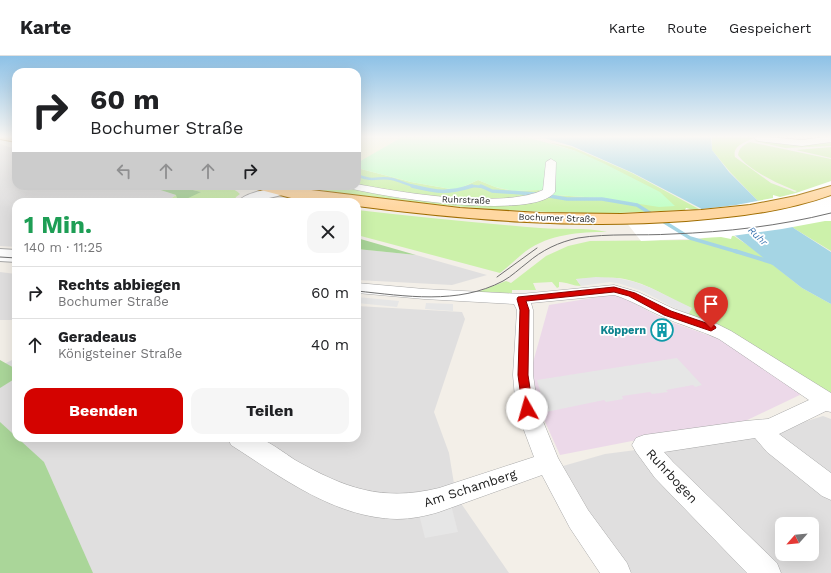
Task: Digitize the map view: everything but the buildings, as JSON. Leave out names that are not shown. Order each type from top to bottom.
[{"type":"main road","name":"Bochumer Straße","points":[[289,190],[305,198]]},
{"type":"main road","name":"Bochumer Straße","points":[[297,190],[344,198]]},
{"type":"main road","name":"Bochumer Straße","points":[[361,207],[492,221],[567,225],[688,217],[746,210],[797,200],[831,190]]},
{"type":"main road","name":"Bochumer Straße","points":[[361,201],[467,213],[550,219],[626,222],[724,220],[781,211],[831,199]]},
{"type":"street","name":"Ruhrstraße","points":[[361,188],[390,194],[429,199],[519,202],[545,196],[550,186],[551,162]]},
{"type":"street","name":"Bochumer Straße","points":[[256,198],[278,190]]},
{"type":"street","points":[[277,198],[283,190]]},
{"type":"street","points":[[0,255],[12,256]]},
{"type":"street","points":[[361,288],[424,294],[521,299],[614,290],[632,294],[668,313],[725,335],[828,403]]},
{"type":"street","points":[[521,299],[525,310],[523,375],[527,409],[548,462],[579,519],[617,573]]},
{"type":"street","name":"Ruhrbogen","points":[[767,573],[664,470],[644,445],[745,430],[771,428],[828,403]]},
{"type":"street","points":[[760,429],[775,445],[831,488]]},
{"type":"street","name":"Am Schamberg","points":[[246,442],[327,491],[358,502],[397,507],[422,504],[448,497],[548,462]]},
{"type":"shaded area","points":[[0,160],[12,160],[12,190],[160,190],[176,195],[172,198],[12,198],[12,247],[0,246]]},
{"type":"shaded area","points":[[361,249],[416,255],[487,275],[452,285],[361,280]]},
{"type":"shaded area","points":[[0,272],[12,274],[12,320],[0,320]]},
{"type":"shaded area","points":[[596,277],[617,278],[635,282],[692,308],[688,315],[642,291],[621,284],[610,282],[581,286],[576,279]]},
{"type":"shaded area","points":[[617,294],[665,320],[739,346],[806,392],[739,424],[632,441],[560,455],[537,404],[532,366],[549,305]]},
{"type":"shaded area","points":[[361,297],[399,301],[397,307],[361,303]]},
{"type":"shaded area","points":[[426,303],[453,304],[453,311],[425,309]]},
{"type":"shaded area","points":[[361,306],[462,312],[465,319],[434,412],[449,453],[456,496],[509,573],[0,573],[0,366],[12,360],[12,442],[361,442]]},
{"type":"shaded area","points":[[677,358],[702,385],[695,387],[693,385],[666,390],[668,392],[652,394],[650,392],[622,396],[623,399],[606,402],[604,400],[546,412],[537,380]]},
{"type":"shaded area","points":[[823,416],[831,419],[831,573],[632,573],[601,532],[563,466],[605,454],[768,433]]},
{"type":"shaded area","points":[[451,505],[458,532],[425,538],[419,514]]},
{"type":"green space","points":[[581,160],[602,160],[632,173],[699,209],[657,213],[518,211],[414,202],[320,190],[361,190],[403,199],[469,204],[532,203],[553,195],[601,198]]},
{"type":"green space","points":[[597,160],[660,192],[675,206],[659,207],[601,198],[553,195],[539,190],[514,191],[495,187],[478,180],[456,190],[411,182],[361,169],[361,161]]},
{"type":"green space","points":[[720,160],[739,160],[771,183],[795,192],[797,191],[773,181],[742,160],[831,160],[831,251],[795,229],[757,200]]},
{"type":"green space","points":[[361,169],[411,182],[456,190],[478,180],[498,188],[514,191],[539,190],[543,192],[541,194],[500,199],[428,196],[376,189],[361,185]]},
{"type":"green space","points":[[160,190],[193,190],[201,192],[188,198],[177,198],[176,195]]},
{"type":"green space","points":[[193,190],[235,190],[240,194],[236,198],[172,198],[176,195],[201,192]]},
{"type":"green space","points":[[361,210],[548,229],[599,230],[607,232],[565,235],[545,241],[526,251],[500,273],[361,236]]},
{"type":"green space","points":[[731,234],[752,248],[802,288],[831,304],[831,397],[688,315],[691,308],[655,290],[627,279],[576,279],[581,286],[559,282],[559,287],[557,288],[552,282],[533,283],[536,290],[512,290],[512,293],[478,292],[506,281],[511,283],[546,256],[568,246],[590,241],[692,240]]},
{"type":"green space","points":[[361,239],[416,255],[361,249]]},
{"type":"green space","points":[[0,360],[12,367],[12,380],[0,388]]},
{"type":"green space","points":[[0,422],[12,433],[12,442],[22,442],[44,462],[93,573],[0,573]]},
{"type":"water","name":"Ruhr","points":[[604,160],[720,160],[729,172],[757,200],[795,229],[831,252],[831,304],[802,288],[700,208],[633,173]]},
{"type":"pier","points":[[831,181],[831,221],[732,236],[731,239],[721,237],[641,241],[619,213],[685,210],[686,208],[694,210],[736,205],[773,198],[773,195],[780,197],[796,193]]},
{"type":"waterway","points":[[361,176],[368,179],[387,178],[417,187]]},
{"type":"waterway","points":[[412,186],[442,191],[472,186]]},
{"type":"waterway","points":[[481,186],[492,191],[536,194]]},
{"type":"waterway","points":[[468,187],[483,187]]},
{"type":"waterway","points":[[543,195],[567,199],[602,199],[637,205],[690,238],[738,252]]},
{"type":"waterway","points":[[735,251],[774,263]]},
{"type":"tram line","points":[[361,291],[431,297],[468,293],[486,289],[503,281],[545,250],[557,244],[578,238],[590,236],[660,235],[732,230],[772,225],[831,213]]},
{"type":"tram line","points":[[497,277],[537,248]]},
{"type":"tram line","points":[[0,257],[12,258]]},
{"type":"place","name":"Köppern","points":[[662,330]]},
{"type":"route","points":[[527,409],[523,375],[525,310],[521,299],[606,290],[622,291],[632,294],[668,313],[711,328]]}]
